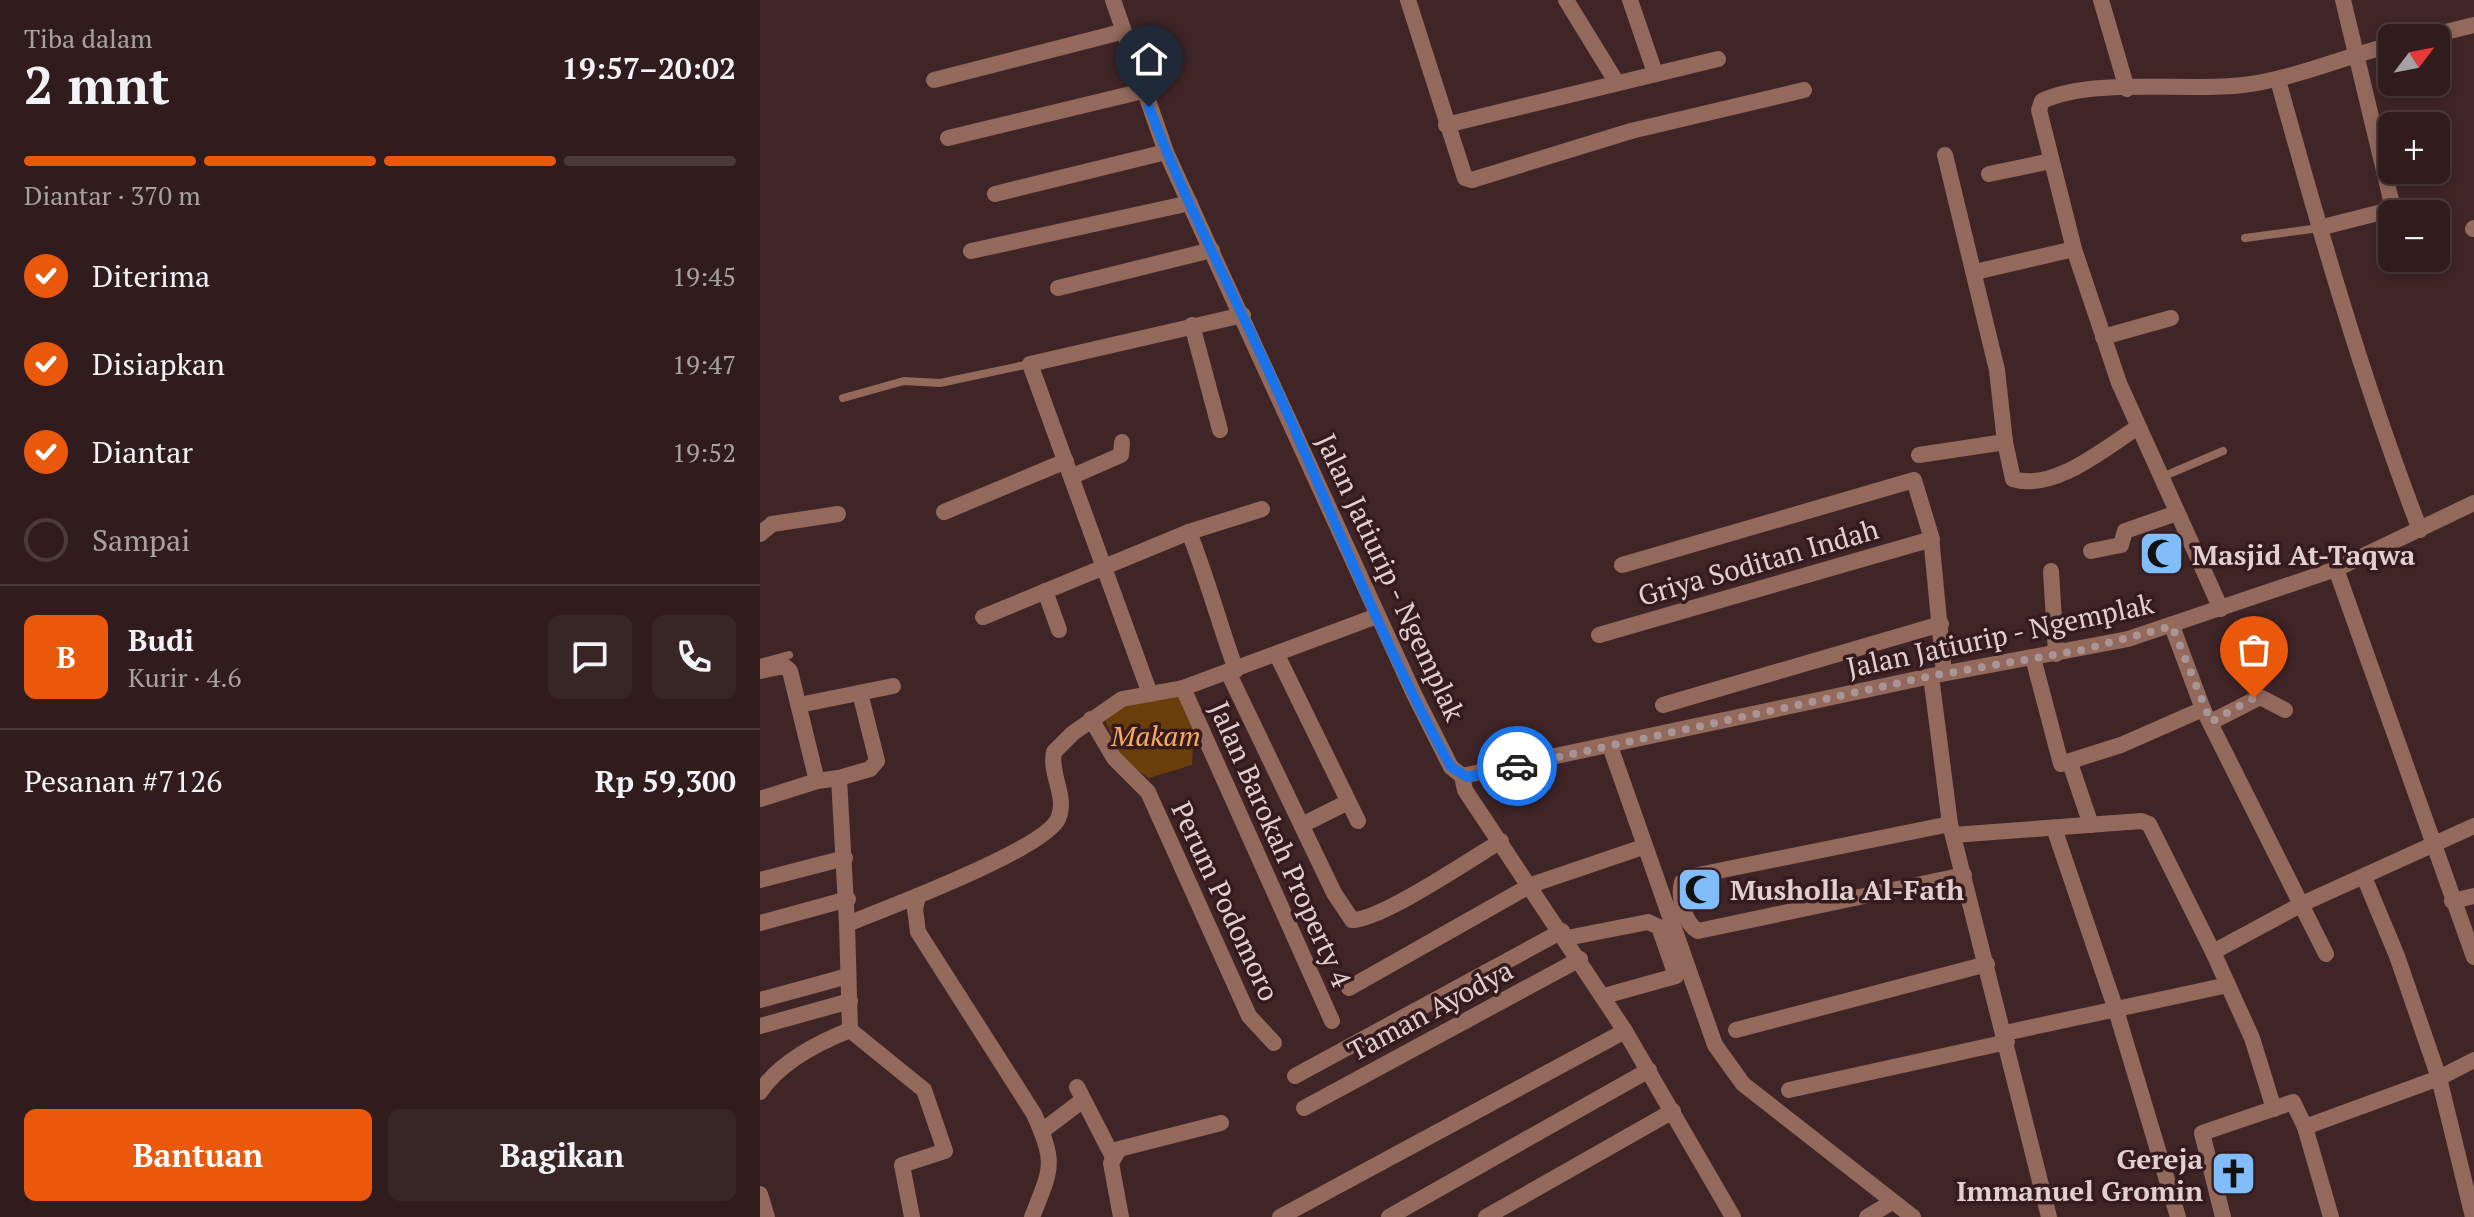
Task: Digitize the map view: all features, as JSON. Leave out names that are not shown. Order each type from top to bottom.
[{"type":"street","name":"Jalan Jatiurip - Ngemplak","points":[[1113,0],[1121,32],[1166,152],[1243,315],[1377,616],[1442,752],[1451,767],[1462,776],[1938,674],[2056,654],[2172,626],[2336,569],[2474,503]]},
{"type":"street","points":[[1408,0],[1446,125],[1465,178],[1472,180],[1631,131],[1804,90]]},
{"type":"street","points":[[1566,0],[1617,83]]},
{"type":"street","points":[[1630,0],[1655,73]]},
{"type":"street","points":[[2101,0],[2127,89]]},
{"type":"street","points":[[2319,228],[2386,211],[2392,204],[2343,0]]},
{"type":"street","points":[[2450,31],[2474,25]]},
{"type":"street","points":[[934,80],[1121,32]]},
{"type":"street","points":[[2221,609],[2138,427],[2103,337],[2074,249],[2039,110],[2042,101],[2063,92],[2211,87],[2278,80],[2378,48]]},
{"type":"street","points":[[1446,125],[1718,59]]},
{"type":"street","points":[[2278,80],[2319,228],[2389,448],[2420,530]]},
{"type":"street","points":[[948,138],[1143,91]]},
{"type":"street","points":[[995,194],[1166,152]]},
{"type":"street","points":[[1945,155],[1997,370],[2005,442],[2013,479],[2042,479],[2083,461],[2138,427]]},
{"type":"street","points":[[1989,174],[2051,161]]},
{"type":"street","points":[[971,251],[1190,203]]},
{"type":"street","points":[[1975,272],[2074,249]]},
{"type":"street","points":[[1058,288],[1212,250]]},
{"type":"street","points":[[1150,694],[1030,364],[1243,315]]},
{"type":"street","points":[[2103,337],[2171,318]]},
{"type":"street","points":[[1192,325],[1220,430]]},
{"type":"street","points":[[944,512],[1070,468],[1121,455],[1122,442]]},
{"type":"street","points":[[1919,455],[2005,442]]},
{"type":"street","points":[[1622,565],[1914,480],[1932,539],[1941,624],[1938,674],[1951,829],[2049,1217]]},
{"type":"street","points":[[983,617],[1189,532],[1262,509]]},
{"type":"street","points":[[2091,551],[2116,548],[2121,545],[2125,531],[2177,513]]},
{"type":"street","points":[[760,534],[772,524],[838,514]]},
{"type":"street","points":[[1189,532],[1212,592],[1213,608],[1232,671],[1339,904],[1352,920],[1361,920],[1501,841]]},
{"type":"street","name":"Griya Soditan Indah","points":[[1599,635],[1932,539]]},
{"type":"street","points":[[2336,569],[2432,847],[2474,957]]},
{"type":"street","points":[[2051,571],[2056,654]]},
{"type":"street","points":[[1045,591],[1059,630]]},
{"type":"street","points":[[847,924],[1015,852],[1048,832],[1060,810],[1054,752],[1091,719],[1122,699],[1183,688],[1377,616]]},
{"type":"street","points":[[1663,705],[1941,624]]},
{"type":"street","points":[[2172,626],[2207,715],[2267,839],[2304,903],[2326,954]]},
{"type":"street","points":[[1277,655],[1358,821]]},
{"type":"street","points":[[2033,658],[2056,757],[2061,764],[2260,697],[2285,710]]},
{"type":"street","points":[[760,671],[787,668],[817,781]]},
{"type":"street","points":[[799,705],[893,686]]},
{"type":"street","name":"Jalan Barokah Property 4","points":[[1183,688],[1332,1021]]},
{"type":"street","points":[[760,799],[870,769],[877,761],[860,693]]},
{"type":"street","name":"Perum Podomoro","points":[[1091,719],[1114,758],[1148,792],[1249,1016],[1274,1043]]},
{"type":"street","points":[[1620,743],[1643,847],[1690,984],[1715,1045],[1743,1084],[1913,1217]]},
{"type":"street","points":[[2070,763],[2091,825]]},
{"type":"street","points":[[1462,776],[1465,790],[1604,996],[1673,1111],[1730,1216]]},
{"type":"street","points":[[839,778],[848,899],[850,1030]]},
{"type":"street","points":[[1302,825],[1348,802]]},
{"type":"street","points":[[1964,875],[1698,931],[1691,925],[1680,894],[1682,882],[1693,876],[1951,829],[2054,828],[2141,821],[2149,824],[2213,952],[2252,1038],[2274,1109]]},
{"type":"street","points":[[2213,952],[2304,903],[2474,826]]},
{"type":"street","points":[[2054,828],[2116,1010],[2178,1217]]},
{"type":"street","points":[[1349,988],[1531,885],[1643,847]]},
{"type":"street","points":[[760,880],[845,858]]},
{"type":"street","points":[[2364,877],[2397,956],[2439,1078],[2473,1217]]},
{"type":"street","points":[[2452,901],[2474,896]]},
{"type":"street","points":[[760,923],[848,899]]},
{"type":"street","points":[[911,899],[918,932],[1010,1074],[1042,1131],[1052,1158],[1050,1172],[1032,1217]]},
{"type":"street","points":[[1295,1076],[1564,934],[1648,922],[1659,927],[1676,976],[1604,996]]},
{"type":"street","name":"Taman Ayodya","points":[[1304,1108],[1580,959]]},
{"type":"street","points":[[1736,1030],[1987,964]]},
{"type":"street","points":[[760,1000],[848,976]]},
{"type":"street","points":[[1789,1090],[2228,985]]},
{"type":"street","points":[[760,1026],[850,1001]]},
{"type":"street","points":[[760,1092],[768,1074],[850,1030]]},
{"type":"street","points":[[850,1030],[922,1087],[938,1128],[945,1151],[904,1162],[900,1170],[912,1217]]},
{"type":"street","points":[[1280,1217],[1625,1031]]},
{"type":"street","points":[[2305,1127],[2439,1078],[2474,1060]]},
{"type":"street","points":[[1389,1217],[1649,1070]]},
{"type":"street","points":[[1042,1131],[1080,1094],[1113,1157],[1113,1185],[1121,1217]]},
{"type":"street","points":[[2223,1217],[2202,1133],[2295,1103],[2331,1217]]},
{"type":"street","points":[[1486,1217],[1673,1111]]},
{"type":"street","points":[[1113,1157],[1130,1144],[1221,1123]]},
{"type":"street","points":[[760,1194],[767,1217]]},
{"type":"street","points":[[1867,1217],[1892,1202]]},
{"type":"lane","points":[[2245,238],[2319,228]]},
{"type":"lane","points":[[843,398],[904,381],[940,383],[1030,364]]},
{"type":"lane","points":[[2161,477],[2223,451]]},
{"type":"lane","points":[[760,663],[789,655]]},
{"type":"green space","name":"Makam","points":[[1164,696],[1179,697],[1194,728],[1192,765],[1149,778],[1124,761],[1104,718],[1119,707]]},
{"type":"way so far","points":[[1517,766],[1931,676],[2106,645],[2172,626],[2203,709],[2211,722],[2254,698]]},
{"type":"place","name":"Masjid At-Taqwa","points":[[2161,554]]},
{"type":"place","name":"Musholla Al-Fath","points":[[1699,889]]},
{"type":"place","name":"Gereja Immanuel Gromin","points":[[2234,1174]]},
{"type":"route","points":[[1149,107],[1166,152],[1442,752],[1454,771],[1467,777],[1517,766]]}]
